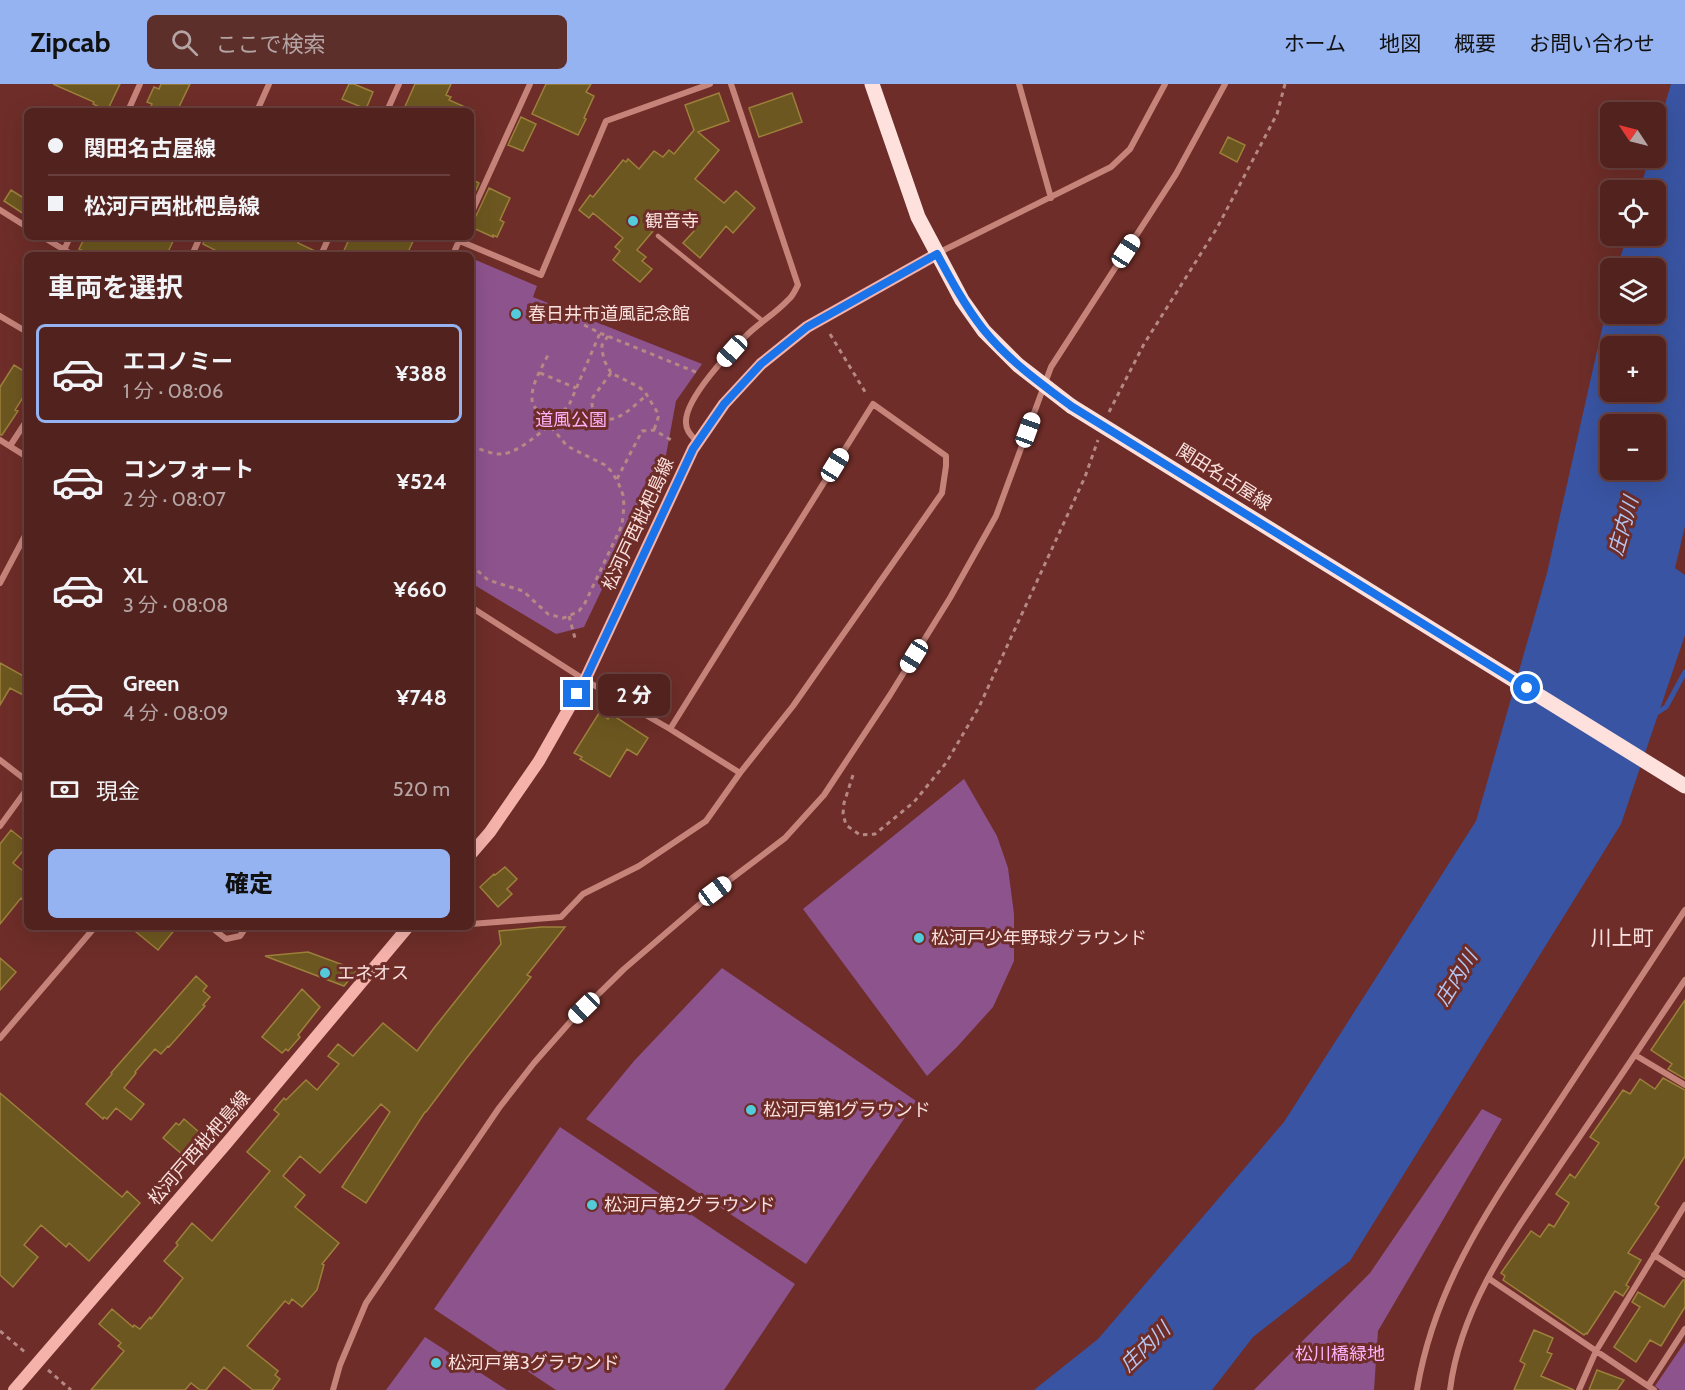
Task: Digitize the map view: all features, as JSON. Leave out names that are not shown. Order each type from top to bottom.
[{"type":"main road","name":"関田名古屋線","points":[[872,84],[918,217],[937,254],[962,300],[984,331],[1018,365],[1071,406],[1685,786]]},
{"type":"main road","name":"松河戸西枇杷島線","points":[[474,851],[490,832],[539,761],[585,680],[693,449],[724,404],[761,364],[807,327],[937,254]]},
{"type":"main road","name":"松河戸西枇杷島線","points":[[14,1390],[226,1144],[405,930]]},
{"type":"street","points":[[129,108],[140,84]]},
{"type":"street","points":[[258,108],[269,84]]},
{"type":"street","points":[[388,108],[399,84]]},
{"type":"street","points":[[474,207],[530,84]]},
{"type":"street","points":[[462,240],[541,275],[606,121],[710,84]]},
{"type":"street","points":[[697,442],[688,432],[686,424],[686,413],[694,397],[732,351],[789,300],[798,285],[731,84]]},
{"type":"street","points":[[1019,84],[1051,198]]},
{"type":"street","points":[[937,254],[1112,167],[1130,149],[1165,84]]},
{"type":"street","points":[[333,1390],[340,1365],[366,1303],[499,1108],[534,1063],[571,1020],[624,969],[715,891],[785,838],[824,795],[950,598],[996,516],[1051,367],[1176,174],[1225,84]]},
{"type":"street","points":[[0,210],[24,225]]},
{"type":"street","points":[[48,240],[68,252]]},
{"type":"street","points":[[64,250],[69,240]]},
{"type":"street","points":[[0,316],[24,330]]},
{"type":"street","points":[[474,924],[561,917],[583,894],[639,866],[706,821],[740,773],[793,706],[942,493],[946,456],[873,404],[670,729]]},
{"type":"street","points":[[10,446],[24,425]]},
{"type":"street","points":[[0,440],[24,455]]},
{"type":"street","points":[[0,583],[24,538]]},
{"type":"street","points":[[474,609],[585,680],[740,773]]},
{"type":"street","points":[[0,760],[24,779]]},
{"type":"street","points":[[0,826],[24,793]]},
{"type":"street","points":[[1417,1390],[1432,1327],[1461,1257],[1513,1170],[1685,910]]},
{"type":"street","points":[[0,1038],[92,930]]},
{"type":"street","points":[[215,930],[226,939],[240,936],[244,930]]},
{"type":"street","points":[[1450,1390],[1457,1353],[1472,1312],[1501,1254],[1685,980]]},
{"type":"street","points":[[1635,1054],[1685,1085]]},
{"type":"street","points":[[1579,1390],[1596,1352],[1685,1205]]},
{"type":"street","points":[[1654,1255],[1685,1275]]},
{"type":"street","points":[[1488,1278],[1651,1388],[1685,1329]]},
{"type":"lane","points":[[658,236],[763,321]]},
{"type":"path","points":[[1108,415],[1111,404],[1144,344],[1217,228],[1277,114],[1285,84]]},
{"type":"path","points":[[584,325],[700,374]]},
{"type":"path","points":[[474,447],[503,454],[515,451],[563,412],[570,403],[600,333]]},
{"type":"path","points":[[830,334],[873,404]]},
{"type":"path","points":[[608,336],[602,345],[605,362],[611,373],[639,387],[647,395],[658,414],[654,430]]},
{"type":"path","points":[[474,568],[488,580],[523,591],[548,614],[563,618],[579,611],[585,603],[622,525],[624,506],[616,479],[605,465],[567,446],[532,405],[531,397],[549,353]]},
{"type":"path","points":[[540,373],[576,388]]},
{"type":"path","points":[[611,373],[591,402],[594,412],[599,417],[609,420],[617,418],[647,395]]},
{"type":"path","points":[[616,479],[642,431],[654,430],[674,441]]},
{"type":"path","points":[[854,749],[854,770],[843,814],[846,825],[860,835],[875,834],[914,802],[946,763],[979,707],[1085,477],[1100,435]]},
{"type":"path","points":[[569,616],[576,642]]},
{"type":"green space","name":"道風公園","points":[[474,259],[537,286],[533,297],[702,364],[676,401],[666,455],[584,627],[556,634],[474,585]]},
{"type":"green space","name":"松河戸少年野球グラウンド","points":[[964,779],[997,836],[1008,868],[1014,914],[1014,961],[993,1007],[927,1076],[803,909]]},
{"type":"green space","name":"松河戸第1グラウンド","points":[[722,968],[916,1101],[806,1264],[586,1119],[634,1061]]},
{"type":"green space","name":"松川橋緑地","points":[[1482,1109],[1502,1119],[1378,1331],[1374,1390],[1254,1390],[1370,1273]]},
{"type":"green space","name":"松河戸第2グラウンド","points":[[560,1127],[795,1284],[724,1390],[556,1390],[434,1309]]},
{"type":"green space","name":"松河戸第3グラウンド","points":[[425,1337],[507,1390],[386,1390]]},
{"type":"green space","points":[[1685,1342],[1685,1390],[1660,1390],[1655,1386]]},
{"type":"water","name":"庄内川","points":[[1671,84],[1685,84],[1685,526],[1675,568],[1685,575],[1685,635],[1621,824],[1350,1261],[1253,1337],[1212,1390],[1034,1390],[1098,1339],[1284,1122],[1476,821],[1547,573],[1600,338],[1600,402],[1666,402],[1666,336],[1600,336],[1603,324],[1666,324],[1666,258],[1620,258],[1624,246],[1666,246],[1666,180],[1643,180],[1646,168],[1666,168],[1666,102]]},
{"type":"building","points":[[53,84],[120,84],[108,108],[101,108],[93,104],[94,102]]},
{"type":"building","points":[[161,84],[190,84],[178,108],[150,108],[152,104],[147,102],[154,87],[159,89]]},
{"type":"building","points":[[349,84],[373,92],[366,108],[342,99]]},
{"type":"building","points":[[415,84],[451,84],[446,95],[451,97],[449,100],[467,108],[404,108]]},
{"type":"building","points":[[546,84],[591,84],[586,92],[594,96],[578,135],[532,114]]},
{"type":"building","points":[[719,93],[729,121],[698,132],[719,150],[695,179],[724,203],[736,191],[755,208],[733,233],[726,226],[700,258],[683,243],[694,231],[670,211],[637,250],[646,257],[642,261],[652,269],[640,282],[613,260],[620,251],[615,247],[623,238],[593,213],[589,218],[579,210],[590,195],[593,197],[623,160],[626,162],[628,159],[639,169],[654,151],[663,157],[669,150],[674,154],[694,130],[685,105]]},
{"type":"building","points":[[792,93],[802,122],[759,137],[749,108]]},
{"type":"building","points":[[521,117],[536,124],[523,151],[508,145]]},
{"type":"building","points":[[1228,137],[1245,145],[1237,162],[1220,153]]},
{"type":"building","points":[[474,180],[479,183],[474,194]]},
{"type":"building","points":[[489,188],[510,198],[500,220],[504,222],[497,237],[474,228],[476,216]]},
{"type":"building","points":[[11,190],[24,198],[24,214],[4,201]]},
{"type":"building","points":[[84,240],[174,240],[168,252],[86,252],[79,249]]},
{"type":"building","points":[[204,240],[300,240],[298,243],[317,252],[214,252],[215,250],[203,244]]},
{"type":"building","points":[[349,240],[414,240],[408,252],[343,252]]},
{"type":"building","points":[[14,365],[24,371],[24,396],[15,410],[18,411],[2,435],[0,435],[0,387]]},
{"type":"building","points":[[0,663],[24,676],[24,695],[10,688],[0,705]]},
{"type":"building","points":[[599,713],[608,719],[611,714],[648,738],[637,755],[627,749],[610,777],[574,753]]},
{"type":"building","points":[[11,830],[24,841],[24,850],[13,863],[24,872],[24,900],[21,898],[0,924],[0,844]]},
{"type":"building","points":[[505,867],[517,879],[507,889],[512,894],[498,907],[480,887]]},
{"type":"building","points":[[565,927],[527,975],[531,977],[425,1112],[366,1203],[342,1187],[390,1112],[381,1104],[320,1173],[300,1156],[283,1176],[305,1195],[295,1207],[339,1243],[322,1264],[324,1265],[317,1290],[302,1307],[292,1299],[289,1304],[285,1301],[247,1346],[278,1371],[275,1375],[280,1379],[272,1390],[253,1390],[224,1367],[206,1390],[200,1390],[191,1383],[185,1390],[91,1390],[124,1351],[118,1346],[121,1343],[99,1324],[112,1309],[133,1327],[134,1325],[140,1329],[150,1317],[151,1319],[183,1278],[164,1261],[192,1223],[212,1241],[270,1171],[247,1152],[279,1114],[274,1110],[284,1098],[286,1100],[306,1080],[317,1090],[339,1064],[328,1056],[338,1044],[353,1056],[383,1023],[417,1051],[501,944],[499,931]]},
{"type":"building","points":[[134,930],[175,930],[158,950]]},
{"type":"building","points":[[308,952],[357,970],[344,986],[265,956]]},
{"type":"building","points":[[0,958],[16,972],[0,990]]},
{"type":"building","points":[[196,976],[207,986],[203,991],[210,997],[203,1005],[205,1006],[161,1054],[155,1049],[124,1088],[144,1104],[131,1120],[116,1108],[107,1119],[104,1117],[103,1119],[86,1104]]},
{"type":"building","points":[[302,989],[320,1007],[298,1035],[300,1037],[288,1051],[286,1049],[282,1053],[262,1037]]},
{"type":"building","points":[[1685,1000],[1685,1079],[1668,1069],[1672,1064],[1651,1050]]},
{"type":"building","points":[[1663,1078],[1685,1090],[1685,1156],[1655,1204],[1659,1207],[1628,1253],[1641,1260],[1626,1285],[1629,1287],[1623,1296],[1615,1291],[1587,1334],[1584,1335],[1503,1280],[1505,1276],[1501,1273],[1531,1231],[1540,1237],[1549,1224],[1554,1227],[1569,1203],[1556,1194],[1570,1174],[1575,1178],[1599,1143],[1590,1137],[1623,1090],[1630,1094],[1640,1079],[1655,1089]]},
{"type":"building","points":[[0,1093],[122,1197],[127,1191],[140,1203],[89,1261],[69,1243],[66,1247],[41,1225],[24,1245],[38,1257],[13,1287],[0,1275]]},
{"type":"building","points":[[184,1119],[207,1139],[190,1161],[163,1138],[176,1123],[179,1125]]},
{"type":"building","points":[[1685,1280],[1685,1307],[1661,1346],[1650,1340],[1636,1362],[1614,1347],[1640,1307],[1632,1302],[1638,1292],[1664,1307]]},
{"type":"building","points":[[1534,1330],[1553,1338],[1547,1352],[1552,1354],[1541,1376],[1574,1390],[1514,1390],[1525,1364],[1520,1361]]},
{"type":"building","points":[[1597,1370],[1624,1380],[1617,1390],[1589,1390]]},
{"type":"waterway","points":[[1655,714],[1666,707],[1685,672]]},
{"type":"place","name":"観音寺","points":[[633,221]]},
{"type":"place","name":"春日井市道風記念館","points":[[516,314]]},
{"type":"place","name":"松河戸少年野球グラウンド","points":[[919,938]]},
{"type":"place","name":"エネオス","points":[[325,973]]},
{"type":"place","name":"松河戸第1グラウンド","points":[[751,1110]]},
{"type":"place","name":"松河戸第2グラウンド","points":[[592,1205]]},
{"type":"place","name":"松河戸第3グラウンド","points":[[436,1363]]},
{"type":"district","name":"川上町","points":[[1622,937]]},
{"type":"route","points":[[577,694],[693,449],[724,404],[761,364],[807,327],[937,254],[962,300],[984,331],[1043,386],[1071,406],[1527,688]]}]
